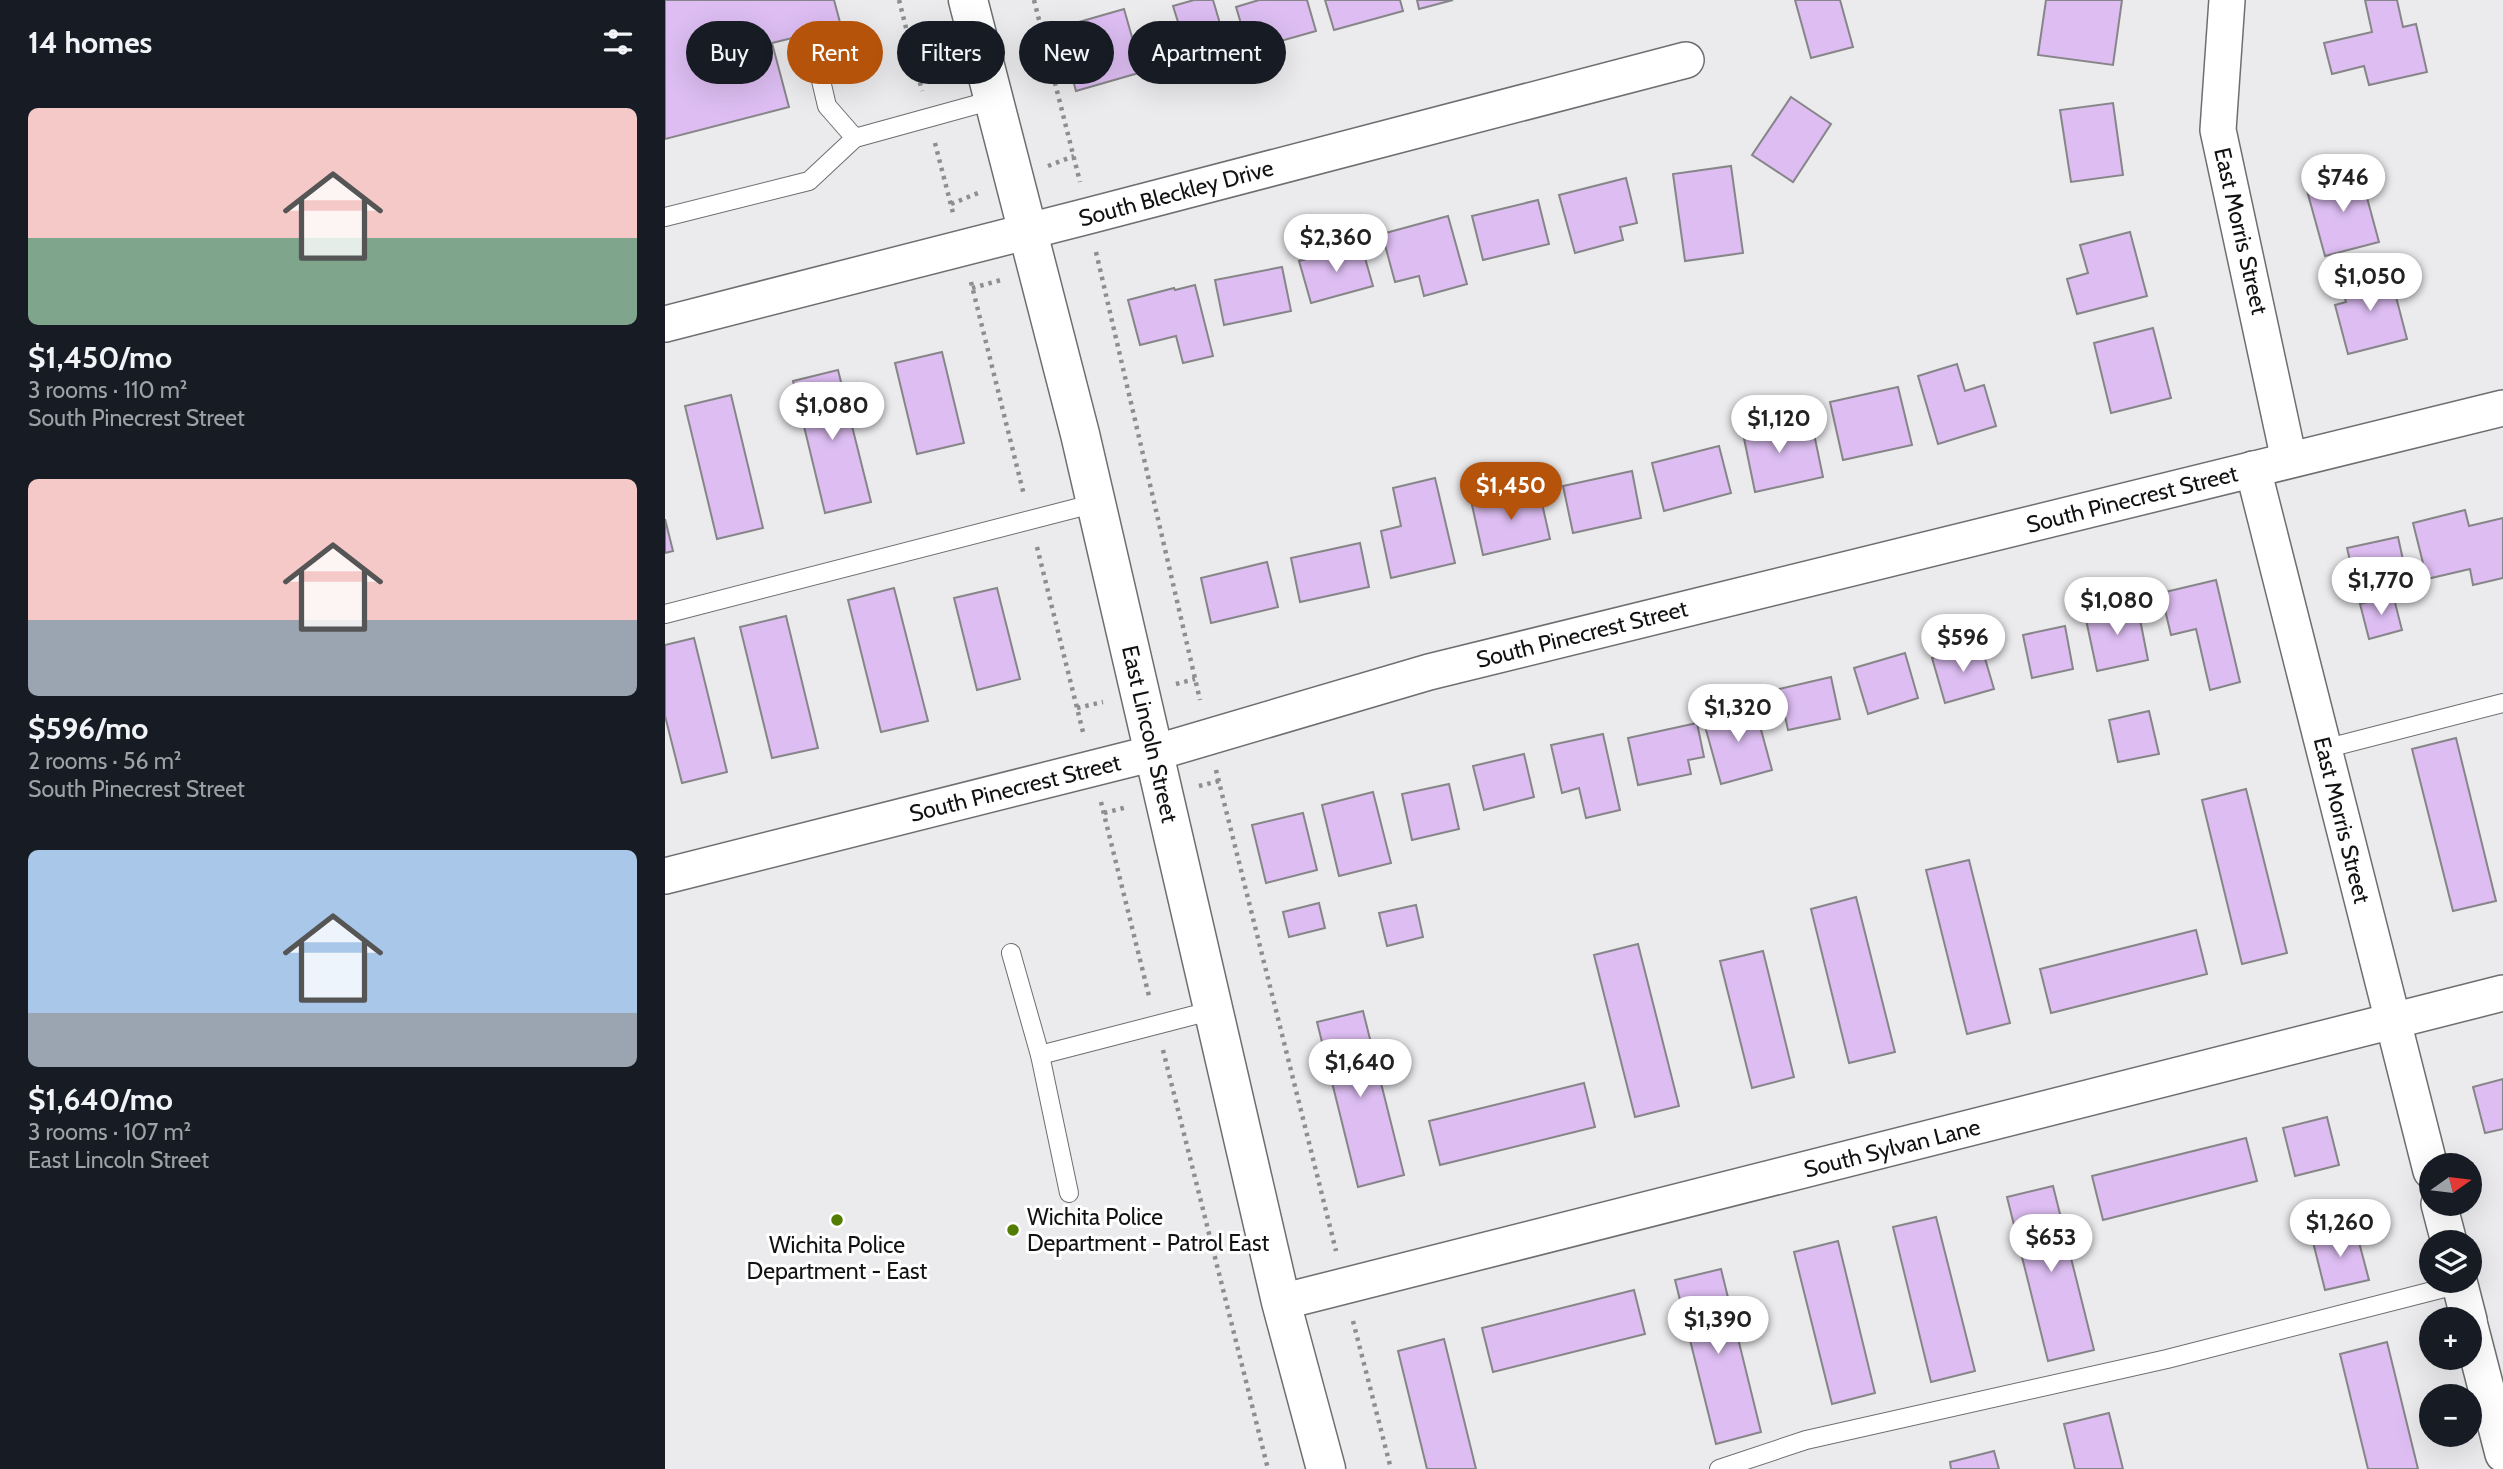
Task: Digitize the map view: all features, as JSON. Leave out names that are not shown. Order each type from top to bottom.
[{"type":"street","name":"East Lincoln Street","points":[[968,0],[1096,503],[1281,1302],[1326,1469]]},
{"type":"street","name":"East Morris Street","points":[[2227,0],[2218,130],[2289,460]]},
{"type":"street","name":"South Bleckley Drive","points":[[665,324],[1685,60]]},
{"type":"street","name":"South Pinecrest Street","points":[[665,876],[1154,753],[1429,672],[2503,408]]},
{"type":"street","name":"East Morris Street","points":[[2253,469],[2426,1153]]},
{"type":"street","name":"South Sylvan Lane","points":[[1281,1302],[2503,993]]},
{"type":"street","points":[[2482,1370],[2503,1454]]},
{"type":"lane","points":[[822,84],[827,106],[855,138]]},
{"type":"lane","points":[[665,217],[809,181],[855,138],[993,100]]},
{"type":"lane","points":[[665,614],[1096,503]]},
{"type":"lane","points":[[2324,749],[2503,703]]},
{"type":"lane","points":[[1011,953],[1040,1055],[1069,1193]]},
{"type":"lane","points":[[1040,1055],[1214,1010]]},
{"type":"lane","points":[[1719,1469],[1806,1440],[2167,1359],[2421,1293]]},
{"type":"building","points":[[665,0],[834,0],[840,21],[787,21],[787,39],[773,43],[773,21],[686,21],[686,84],[773,84],[773,47],[789,107],[665,139]]},
{"type":"building","points":[[1194,0],[1213,0],[1219,21],[1178,21],[1173,6]]},
{"type":"building","points":[[1259,0],[1307,0],[1316,31],[1286,40],[1286,21],[1240,21],[1236,7]]},
{"type":"building","points":[[1325,0],[1400,0],[1403,11],[1334,30]]},
{"type":"building","points":[[1417,0],[1453,0],[1419,9]]},
{"type":"building","points":[[1795,0],[1840,0],[1853,47],[1811,58]]},
{"type":"building","points":[[2046,0],[2122,0],[2113,65],[2038,55]]},
{"type":"building","points":[[2365,0],[2397,0],[2403,27],[2416,24],[2427,72],[2369,85],[2364,66],[2332,74],[2324,43],[2372,32]]},
{"type":"building","points":[[1124,9],[1128,23],[1128,76],[1114,80],[1114,21],[1082,21]]},
{"type":"building","points":[[1074,84],[1100,84],[1076,91]]},
{"type":"building","points":[[1791,97],[1831,124],[1793,182],[1752,155]]},
{"type":"building","points":[[2113,103],[2123,175],[2071,182],[2060,110]]},
{"type":"building","points":[[1731,166],[1743,253],[1685,261],[1673,174]]},
{"type":"building","points":[[2360,172],[2379,242],[2325,256],[2306,187]]},
{"type":"building","points":[[1626,178],[1637,223],[1620,227],[1623,240],[1575,253],[1559,195]]},
{"type":"building","points":[[1538,200],[1549,244],[1483,260],[1472,216]]},
{"type":"building","points":[[1448,216],[1467,284],[1424,296],[1419,276],[1395,282],[1382,234]]},
{"type":"building","points":[[2130,232],[2147,296],[2077,314],[2067,279],[2088,273],[2080,245]]},
{"type":"building","points":[[1361,244],[1373,286],[1311,303],[1299,261]]},
{"type":"building","points":[[1282,267],[1291,311],[1224,325],[1215,280]]},
{"type":"building","points":[[2389,270],[2407,339],[2348,354],[2335,305],[2346,302],[2340,282]]},
{"type":"building","points":[[1195,285],[1213,356],[1183,363],[1176,336],[1140,345],[1128,300]]},
{"type":"building","points":[[2153,328],[2171,398],[2111,413],[2094,343]]},
{"type":"building","points":[[942,352],[964,443],[917,454],[895,363]]},
{"type":"building","points":[[1957,364],[1965,391],[1984,385],[1996,426],[1938,444],[1918,376]]},
{"type":"building","points":[[838,370],[871,502],[825,513],[793,381]]},
{"type":"building","points":[[1898,387],[1912,445],[1843,460],[1830,402]]},
{"type":"building","points":[[731,395],[763,528],[717,539],[685,406]]},
{"type":"building","points":[[1759,410],[1766,440],[1813,429],[1823,477],[1755,492],[1739,414]]},
{"type":"building","points":[[1719,446],[1731,493],[1664,511],[1652,463]]},
{"type":"building","points":[[1632,471],[1641,518],[1573,533],[1563,486]]},
{"type":"building","points":[[1435,478],[1455,563],[1391,578],[1381,531],[1401,526],[1393,488]]},
{"type":"building","points":[[1539,490],[1550,539],[1483,555],[1472,505]]},
{"type":"building","points":[[2465,510],[2469,526],[2503,518],[2503,578],[2473,585],[2470,569],[2427,579],[2413,523]]},
{"type":"building","points":[[665,519],[673,551],[665,553]]},
{"type":"building","points":[[2398,537],[2407,578],[2357,590],[2347,548]]},
{"type":"building","points":[[1360,543],[1369,587],[1300,602],[1291,558]]},
{"type":"building","points":[[1267,562],[1278,607],[1211,623],[1201,578]]},
{"type":"building","points":[[2216,580],[2240,682],[2210,690],[2196,629],[2171,635],[2161,593]]},
{"type":"building","points":[[894,588],[928,721],[881,732],[848,600]]},
{"type":"building","points":[[997,588],[1020,679],[977,690],[954,598]]},
{"type":"building","points":[[2393,595],[2402,630],[2369,639],[2360,604]]},
{"type":"building","points":[[2137,604],[2148,660],[2097,671],[2085,615]]},
{"type":"building","points":[[786,616],[818,748],[772,758],[740,627]]},
{"type":"building","points":[[2065,626],[2073,669],[2032,678],[2023,635]]},
{"type":"building","points":[[694,638],[727,772],[682,783],[665,716],[665,645]]},
{"type":"building","points":[[1981,645],[1994,689],[1945,703],[1932,658]]},
{"type":"building","points":[[1905,653],[1918,698],[1868,714],[1854,668]]},
{"type":"building","points":[[1831,677],[1840,719],[1788,730],[1779,689]]},
{"type":"building","points":[[1754,704],[1772,770],[1721,784],[1703,719]]},
{"type":"building","points":[[2149,711],[2159,754],[2118,762],[2109,720]]},
{"type":"building","points":[[1697,723],[1704,757],[1688,760],[1691,774],[1638,785],[1628,738]]},
{"type":"building","points":[[1603,734],[1620,810],[1586,818],[1579,788],[1562,793],[1551,745]]},
{"type":"building","points":[[2456,738],[2496,901],[2453,911],[2412,749]]},
{"type":"building","points":[[1524,754],[1534,797],[1484,810],[1473,766]]},
{"type":"building","points":[[1449,784],[1459,829],[1412,840],[1402,794]]},
{"type":"building","points":[[2246,789],[2287,953],[2242,964],[2202,800]]},
{"type":"building","points":[[1373,792],[1391,863],[1339,876],[1322,805]]},
{"type":"building","points":[[1303,813],[1317,870],[1266,883],[1252,825]]},
{"type":"building","points":[[1969,860],[2010,1023],[1967,1034],[1926,870]]},
{"type":"building","points":[[1856,897],[1895,1052],[1849,1063],[1811,909]]},
{"type":"building","points":[[1319,903],[1325,928],[1289,937],[1283,912]]},
{"type":"building","points":[[1416,905],[1423,937],[1387,946],[1379,913]]},
{"type":"building","points":[[2196,930],[2207,974],[2051,1013],[2040,969]]},
{"type":"building","points":[[1638,944],[1679,1106],[1635,1117],[1594,955]]},
{"type":"building","points":[[1763,951],[1794,1077],[1752,1088],[1720,961]]},
{"type":"building","points":[[1363,1011],[1404,1175],[1358,1187],[1317,1022]]},
{"type":"building","points":[[2503,1079],[2503,1129],[2485,1133],[2473,1087]]},
{"type":"building","points":[[1584,1083],[1595,1127],[1440,1165],[1429,1121]]},
{"type":"building","points":[[2327,1117],[2339,1165],[2295,1176],[2283,1128]]},
{"type":"building","points":[[2246,1138],[2257,1181],[2103,1220],[2092,1176]]},
{"type":"building","points":[[2053,1186],[2094,1350],[2048,1361],[2007,1197]]},
{"type":"building","points":[[1936,1217],[1975,1371],[1931,1382],[1893,1227]]},
{"type":"building","points":[[2355,1227],[2369,1280],[2325,1290],[2312,1238]]},
{"type":"building","points":[[1838,1241],[1875,1393],[1832,1404],[1794,1252]]},
{"type":"building","points":[[1721,1269],[1761,1432],[1716,1444],[1675,1280]]},
{"type":"building","points":[[1634,1290],[1645,1334],[1493,1372],[1482,1328]]},
{"type":"building","points":[[1444,1339],[1476,1469],[1427,1469],[1398,1351]]},
{"type":"building","points":[[2387,1342],[2418,1469],[2368,1469],[2340,1354]]},
{"type":"building","points":[[2109,1413],[2123,1469],[2075,1469],[2064,1424]]},
{"type":"building","points":[[1994,1451],[1999,1469],[1951,1469],[1950,1462]]},
{"type":"place","name":"Wichita Police Department - East","points":[[837,1220]]},
{"type":"place","name":"Wichita Police Department - Patrol East","points":[[1013,1230]]}]
